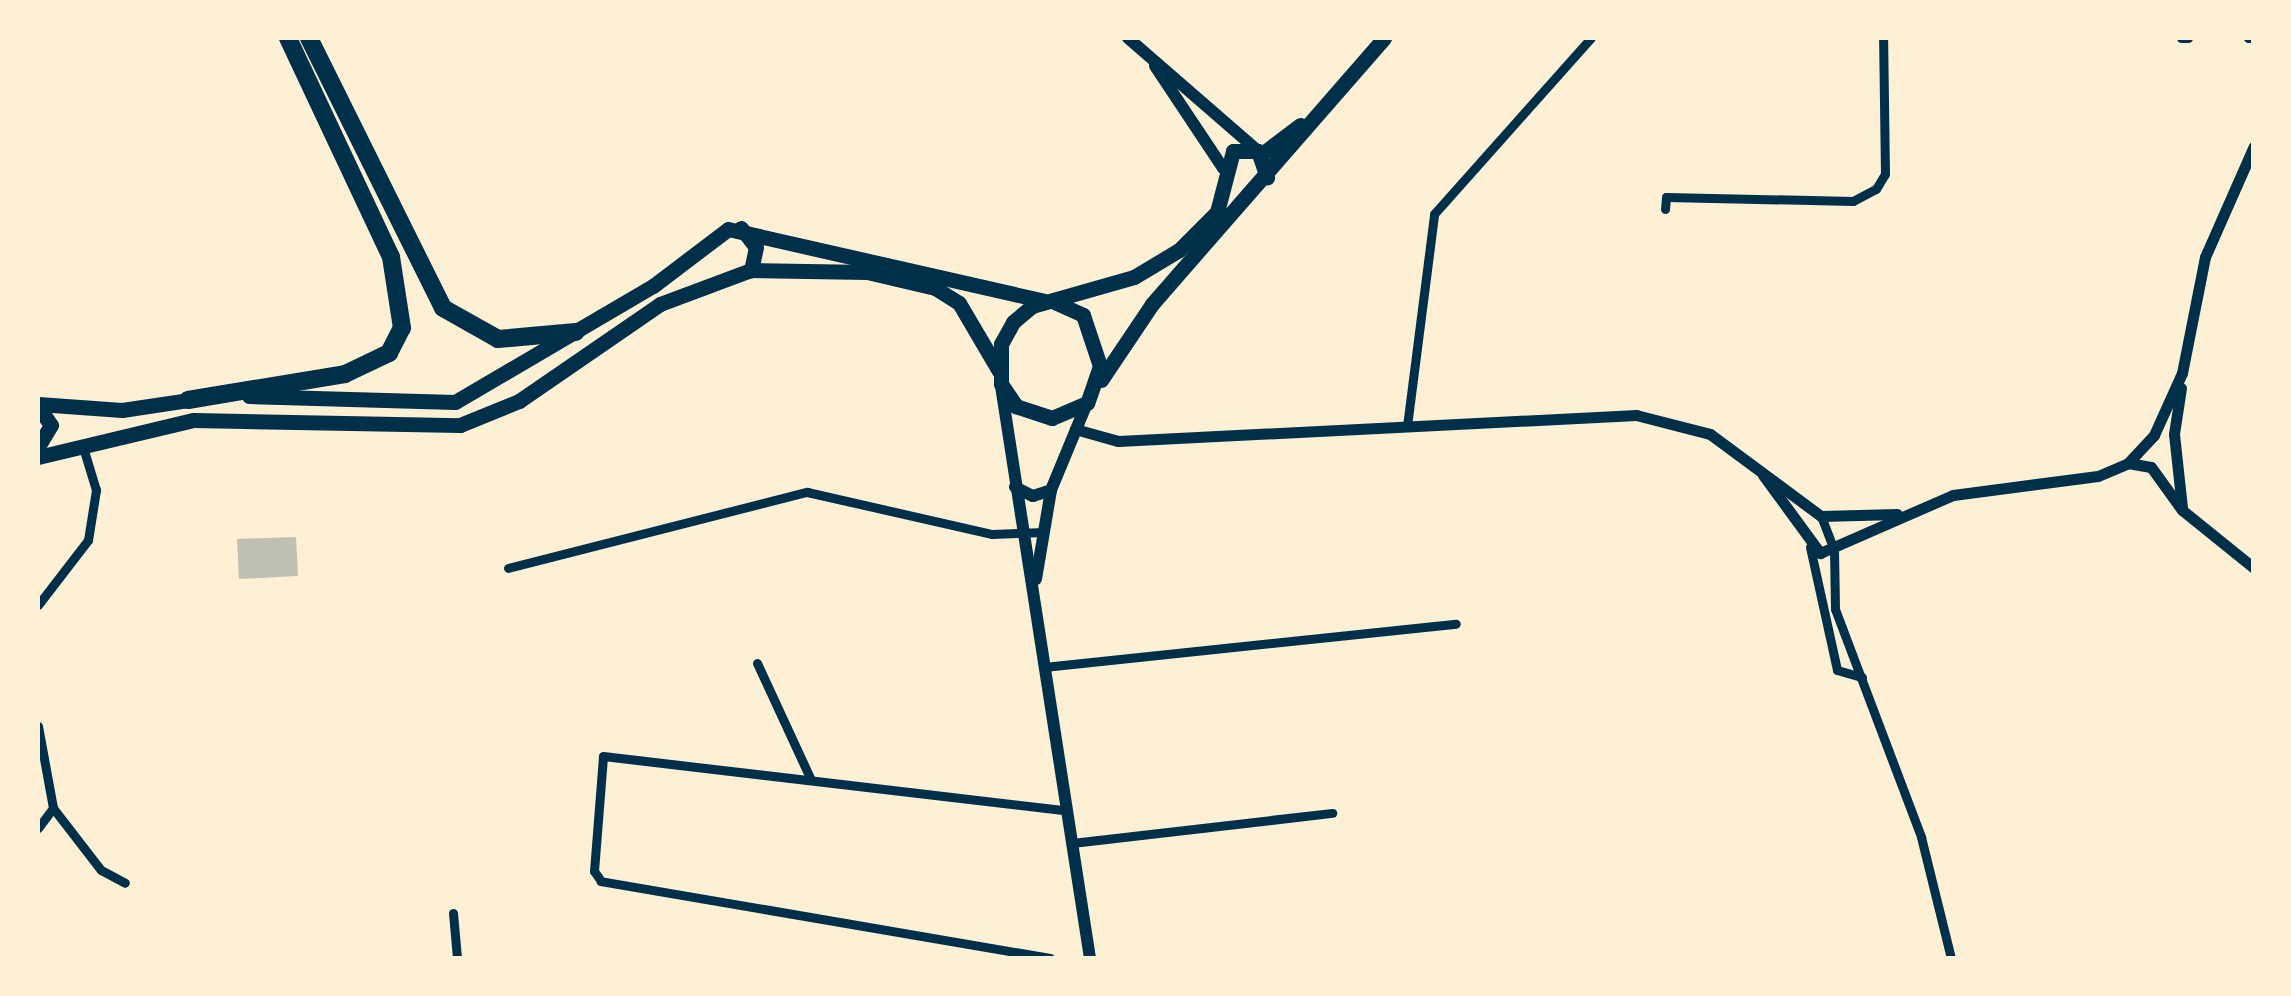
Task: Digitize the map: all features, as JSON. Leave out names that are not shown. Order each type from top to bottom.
[{"type":"highway","points":[[188,400],[344,374],[389,353],[402,328],[392,257],[288,38]]},
{"type":"highway","points":[[308,38],[443,308],[498,339],[576,332]]},
{"type":"main road","points":[[1128,38],[1260,152],[1266,177]]},
{"type":"main road","points":[[1034,586],[1051,490],[1091,396],[1152,304],[1384,38]]},
{"type":"main road","points":[[1144,52],[1224,173],[1254,190]]},
{"type":"main road","points":[[1090,958],[1034,586],[1020,533],[1000,378],[1006,332],[1048,301],[1134,277],[1179,250],[1217,212],[1224,173],[1239,148],[1260,152],[1326,104]]},
{"type":"main road","points":[[38,405],[122,410],[188,400],[433,406],[497,384],[741,228],[1048,301],[1092,327],[1100,352],[1091,396]]},
{"type":"main road","points":[[741,228],[756,246],[751,270]]},
{"type":"main road","points":[[38,457],[192,420],[460,425],[518,401],[660,304],[751,270],[866,272],[935,288],[958,304],[1000,378],[1039,417],[1091,396]]},
{"type":"main road","points":[[38,405],[50,425],[38,447]]},
{"type":"main road","points":[[38,447],[77,446]]},
{"type":"main road","points":[[1014,487],[1032,496],[1051,490]]},
{"type":"street","points":[[1407,426],[1434,214],[1591,38]]},
{"type":"street","points":[[1665,203],[1852,201],[1876,189],[1884,174],[1883,38]]},
{"type":"street","points":[[2182,510],[2174,434],[2182,374],[2206,256],[2254,146]]},
{"type":"street","points":[[1810,547],[1834,550],[1897,514],[2008,482],[2098,476],[2128,463],[2154,435],[2182,374]]},
{"type":"street","points":[[1075,429],[1118,442],[1636,415],[1692,426],[1755,463],[1821,516],[1834,550],[1834,609],[1920,837],[1951,958]]},
{"type":"street","points":[[38,604],[88,540],[96,490],[77,446]]},
{"type":"street","points":[[1755,463],[1810,547],[1837,670],[1862,677]]},
{"type":"street","points":[[2128,463],[2150,467],[2182,510],[2254,568]]},
{"type":"street","points":[[508,568],[807,492],[1020,533],[1044,532]]},
{"type":"street","points":[[1821,516],[1897,514]]},
{"type":"street","points":[[1044,667],[1456,624]]},
{"type":"street","points":[[757,664],[812,780]]},
{"type":"street","points":[[38,726],[53,808],[101,870],[124,883]]},
{"type":"street","points":[[1050,958],[601,881],[594,872],[603,756],[1065,810]]},
{"type":"street","points":[[38,828],[53,808]]},
{"type":"street","points":[[1072,842],[1332,812]]},
{"type":"street","points":[[454,913],[457,958]]},
{"type":"building","points":[[296,537],[298,576],[239,579],[237,539]]}]
